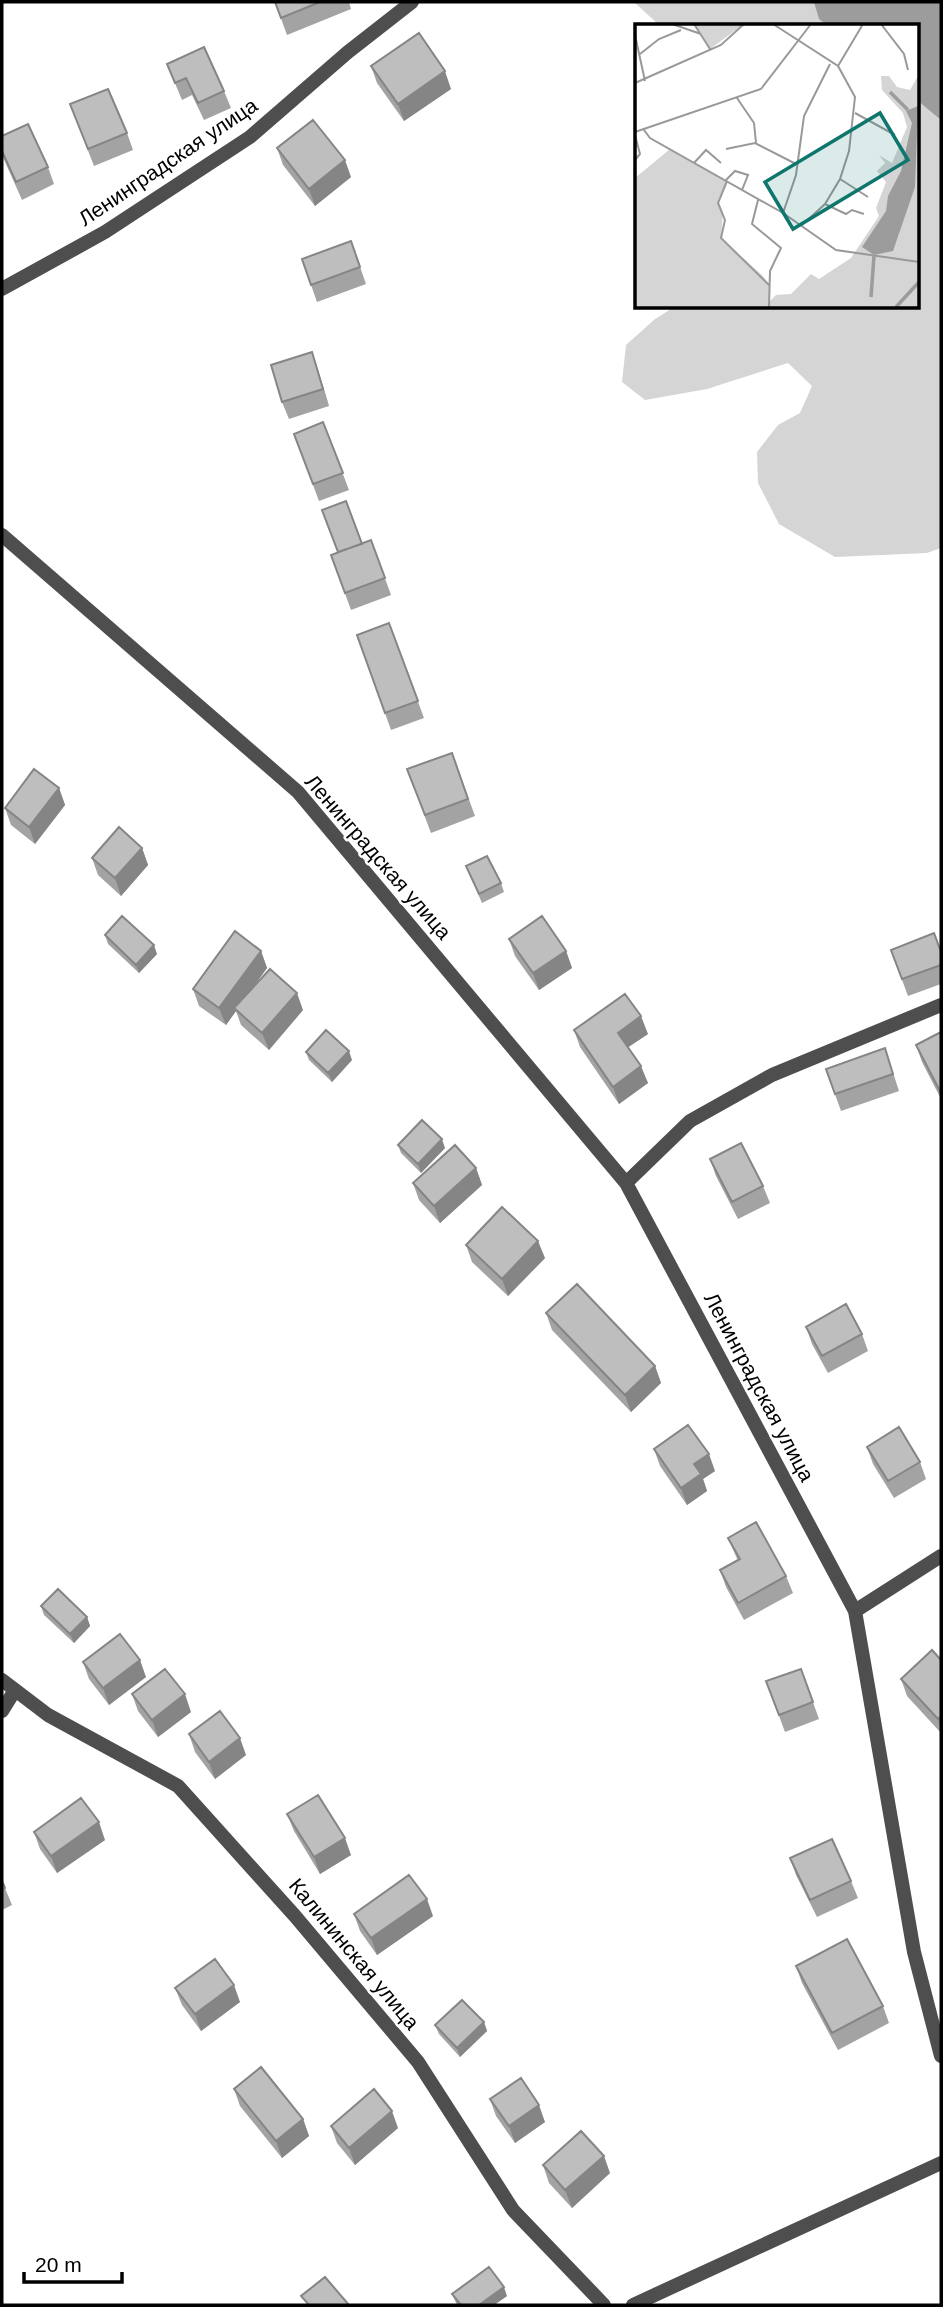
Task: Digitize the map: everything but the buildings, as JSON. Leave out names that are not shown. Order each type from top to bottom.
[{"type":"street","name":"Ленинградская улица","points":[[2,289],[106,232],[250,137],[348,52],[412,2]]},
{"type":"street","name":"Ленинградская улица","points":[[2,535],[298,792],[626,1183],[855,1611],[914,1952],[941,2056]]},
{"type":"street","points":[[626,1183],[690,1121],[772,1076],[941,1005]]},
{"type":"street","points":[[855,1611],[941,1556]]},
{"type":"street","name":"Калининская улица","points":[[2,1680],[48,1715],[178,1786],[295,1916],[418,2062],[513,2210],[604,2305]]},
{"type":"street","points":[[2,1711],[15,1690]]},
{"type":"street","points":[[633,2305],[941,2163]]},
{"type":"shaded area","points":[[634,2],[941,2],[941,548],[927,553],[835,557],[779,524],[758,483],[757,452],[778,425],[800,413],[812,386],[788,363],[707,389],[645,400],[622,382],[626,345],[655,319],[673,308],[918,308],[918,24],[658,24]]},
{"type":"shaded area","points":[[814,2],[941,2],[941,120],[918,101],[918,24],[825,24],[819,19]]}]
